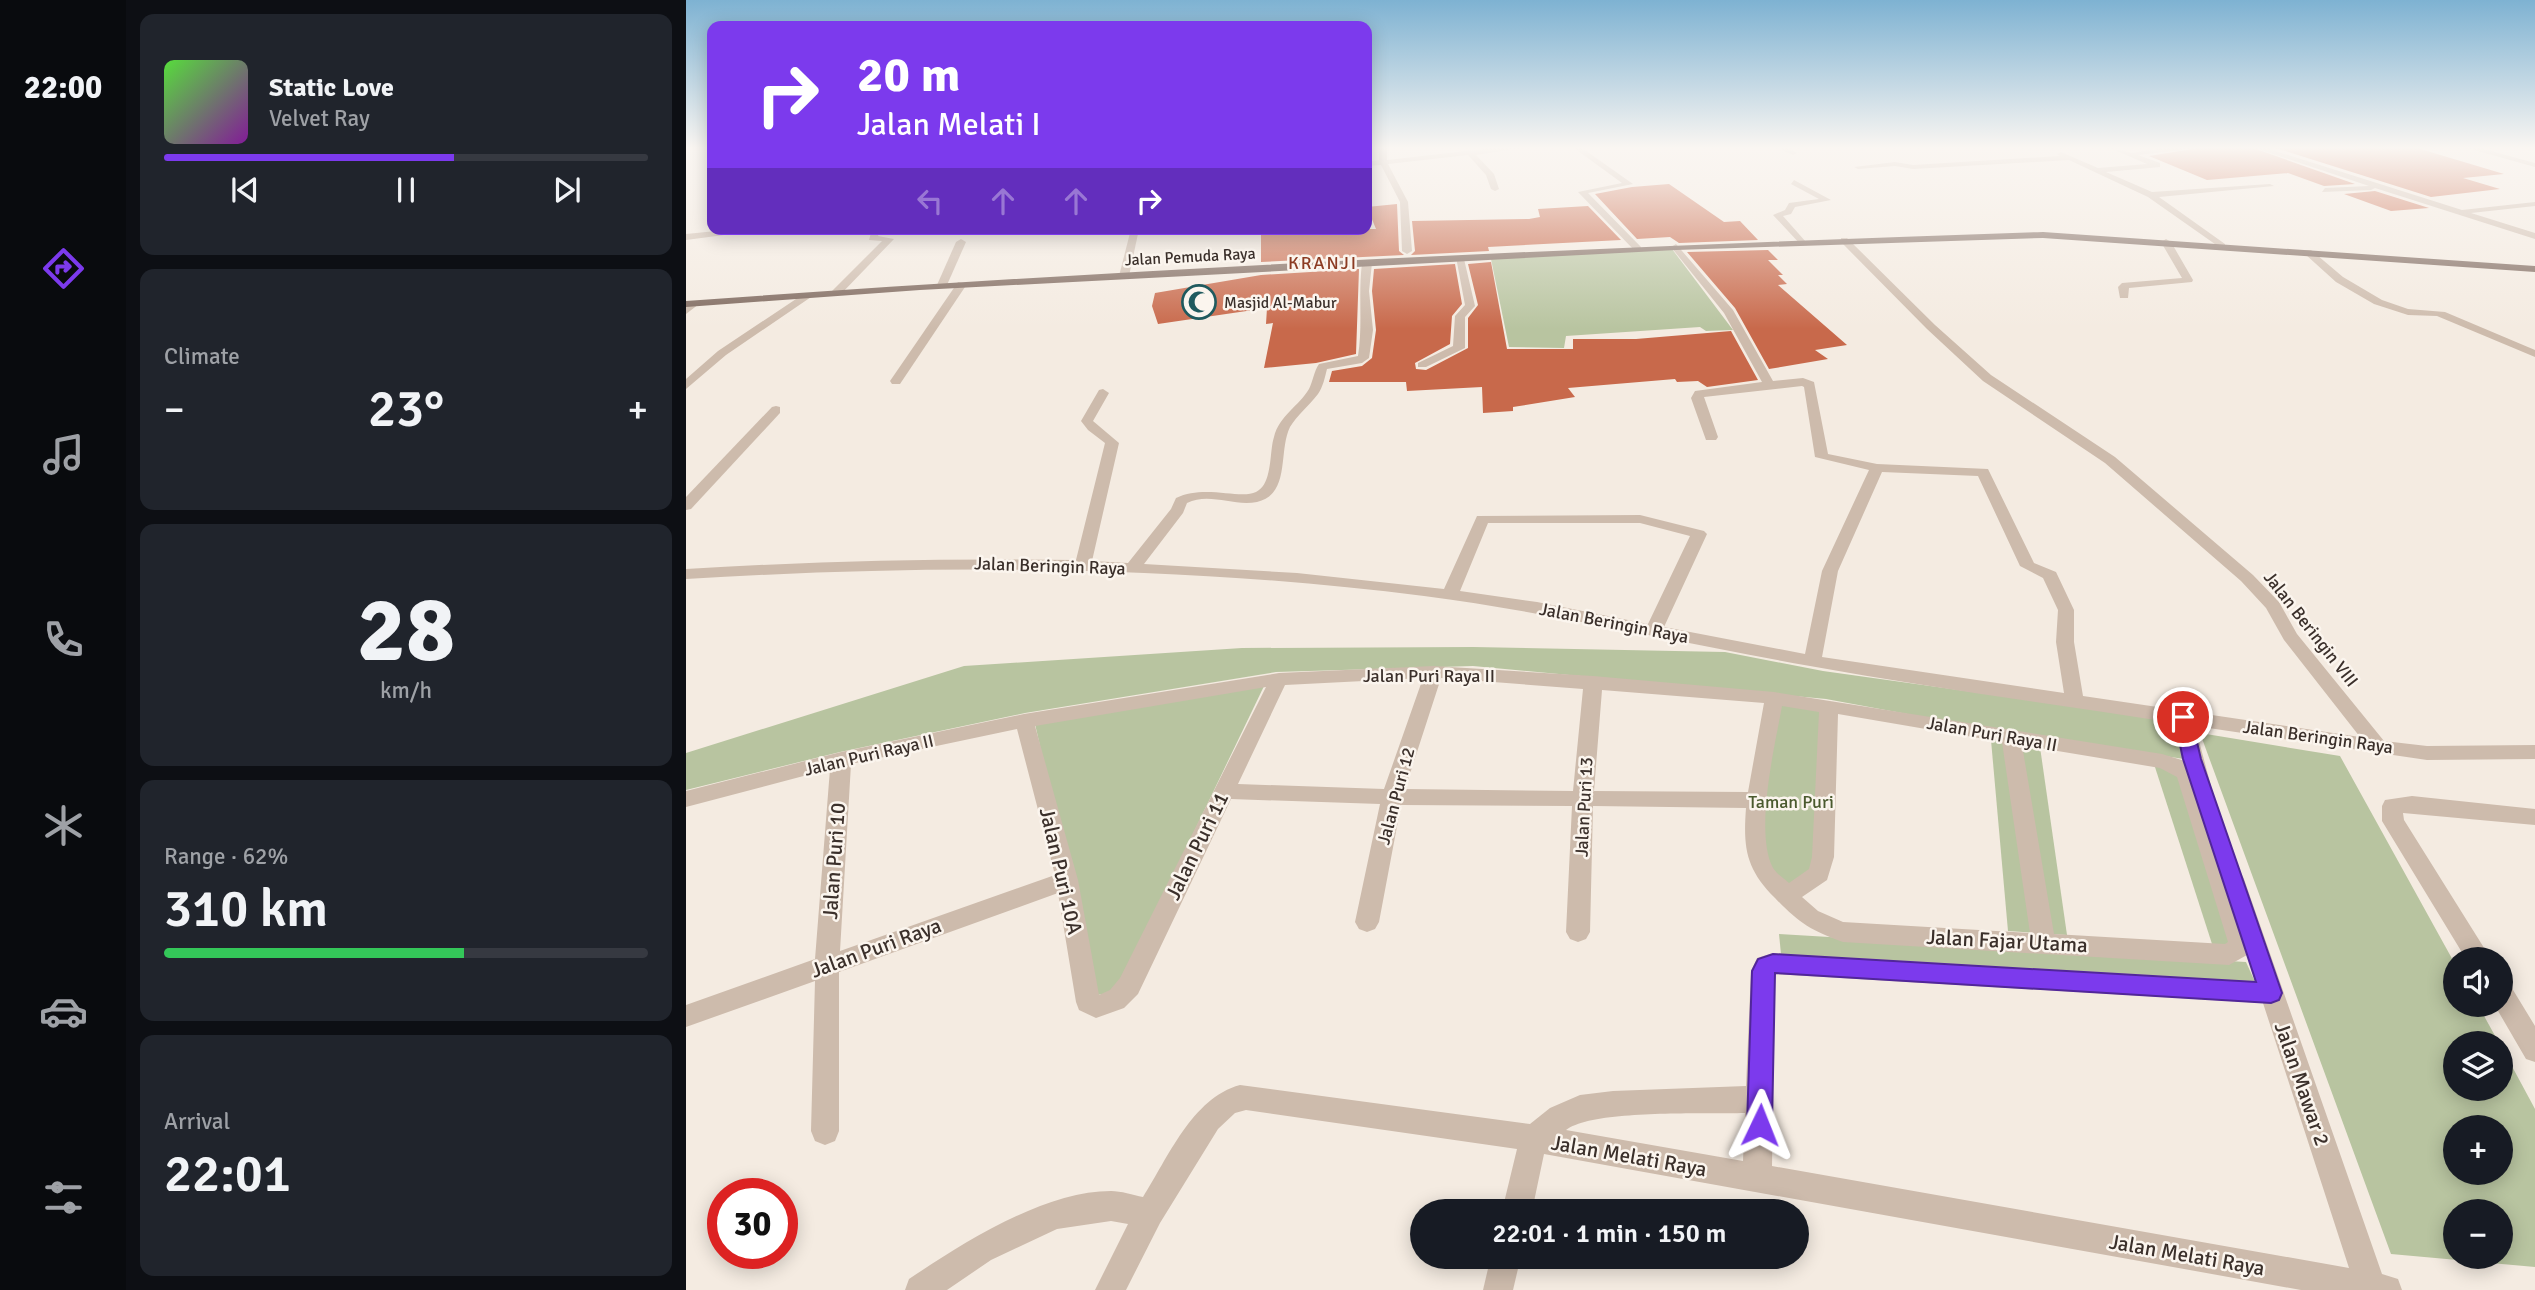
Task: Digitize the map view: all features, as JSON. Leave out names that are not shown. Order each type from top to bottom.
[{"type":"main road","name":"Jalan Pemuda Raya","points":[[689,306],[942,285],[1676,247],[2063,234],[2535,269]]},
{"type":"street","points":[[1404,208],[1407,251]]},
{"type":"street","points":[[1598,208],[1638,249]]},
{"type":"street","points":[[1790,208],[1788,212],[1777,215],[1801,242]]},
{"type":"street","points":[[2169,208],[2222,246]]},
{"type":"street","points":[[2448,208],[2535,236]]},
{"type":"street","points":[[2459,212],[2495,208]]},
{"type":"street","points":[[686,237],[707,235]]},
{"type":"street","points":[[836,293],[889,239],[872,238],[874,235]]},
{"type":"street","points":[[1124,276],[1134,235]]},
{"type":"street","name":"Jalan Beringin VIII","points":[[1844,240],[1931,327],[1987,378],[2110,460],[2247,578],[2273,606],[2290,636],[2378,747]]},
{"type":"street","points":[[942,285],[961,242]]},
{"type":"street","points":[[2124,296],[2123,287],[2126,285],[2182,282],[2188,279],[2166,242]]},
{"type":"street","points":[[1676,247],[1729,312],[1769,384]]},
{"type":"street","points":[[2308,253],[2338,279],[2386,305],[2407,312],[2440,314],[2535,354]]},
{"type":"street","points":[[1422,365],[1459,348],[1460,316],[1470,306],[1459,259]]},
{"type":"street","points":[[1132,569],[1178,510],[1181,501],[1200,494],[1256,498],[1265,493],[1276,473],[1281,431],[1315,390],[1323,366],[1359,361],[1363,358],[1368,330],[1364,291],[1367,263]]},
{"type":"street","points":[[896,381],[962,284]]},
{"type":"street","points":[[686,385],[722,353],[809,295]]},
{"type":"street","points":[[1711,437],[1697,396],[1704,392],[1769,384],[1809,384],[1820,454],[1851,464],[1877,468],[1983,472],[2028,566],[2050,575],[2066,610],[2065,642],[2074,699]]},
{"type":"street","points":[[1083,565],[1112,443],[1109,437],[1089,426],[1087,421],[1103,393]]},
{"type":"street","points":[[686,506],[776,410]]},
{"type":"street","points":[[1812,661],[1830,571],[1877,468]]},
{"type":"street","points":[[1450,595],[1482,519],[1640,519],[1699,534],[1654,630]]},
{"type":"street","name":"Jalan Beringin Raya","points":[[686,573],[954,563],[1083,565],[1297,578],[1537,607],[1812,661],[2378,747],[2427,752],[2535,752]]},
{"type":"street","name":"Jalan Puri Raya II","points":[[686,799],[841,760],[1024,721],[1279,679],[1434,672],[1593,682],[1774,698],[2162,761],[2177,766],[2186,773],[2239,940],[2238,948]]},
{"type":"street","name":"Jalan Puri 12","points":[[1367,922],[1392,797],[1434,672]]},
{"type":"street","name":"Jalan Puri 11","points":[[1107,1005],[1122,997],[1129,986],[1279,679]]},
{"type":"street","name":"Jalan Puri 13","points":[[1578,932],[1583,798],[1593,682]]},
{"type":"street","name":"Jalan Fajar Utama","points":[[1774,698],[1757,800],[1758,847],[1763,871],[1802,915],[1843,932],[2230,955],[2238,948]]},
{"type":"street","points":[[1787,896],[1819,873],[1823,857],[1829,705]]},
{"type":"street","name":"Jalan Mawar 2","points":[[2183,717],[2192,759],[2271,993],[2377,1289]]},
{"type":"street","name":"Jalan Puri 10A","points":[[1024,721],[1067,880],[1088,1002],[1096,1007],[1107,1005]]},
{"type":"street","points":[[2011,738],[2043,942]]},
{"type":"street","name":"Jalan Puri 10","points":[[825,1131],[827,965],[841,760]]},
{"type":"street","points":[[1223,791],[1392,797],[1757,800]]},
{"type":"street","points":[[2472,947],[2393,821],[2392,806],[2412,804],[2535,817]]},
{"type":"street","name":"Jalan Puri Raya","points":[[686,1016],[1067,880]]},
{"type":"street","points":[[1758,1179],[1763,971],[1766,965],[1773,963],[2271,993]]},
{"type":"street","points":[[2525,1018],[2535,1050]]},
{"type":"street","name":"Jalan Melati Raya","points":[[1110,1290],[1150,1213],[1208,1119],[1220,1106],[1233,1098],[1247,1097],[1534,1138],[2377,1289]]},
{"type":"street","points":[[1520,1199],[1534,1138],[1560,1117],[1580,1108],[1613,1104],[1761,1099]]},
{"type":"street","points":[[920,1290],[980,1250],[1056,1215],[1111,1206],[1150,1213]]},
{"type":"street","points":[[1498,1290],[1503,1269]]},
{"type":"green space","points":[[1672,249],[1733,330],[1706,331],[1700,327],[1566,336],[1564,348],[1509,347],[1491,259]]},
{"type":"green space","points":[[1473,647],[1725,652],[1823,671],[2174,720],[2184,759],[2010,733],[1826,699],[1473,666],[1276,672],[1025,713],[840,752],[686,790],[686,753],[964,666],[1242,648]]},
{"type":"green space","points":[[1265,684],[1117,992],[1097,995],[1035,724]]},
{"type":"green space","name":"Taman Puri","points":[[1777,701],[1825,707],[1816,871],[1788,892],[1768,869],[1761,801]]},
{"type":"green space","points":[[2200,733],[2340,756],[2446,947],[2443,947],[2443,1017],[2485,1017],[2492,1031],[2443,1031],[2443,1101],[2513,1101],[2513,1068],[2535,1109],[2535,1267],[2513,1265],[2513,1199],[2443,1199],[2443,1259],[2391,1254]]},
{"type":"green space","points":[[1991,740],[2040,747],[2067,935],[2008,931]]},
{"type":"green space","points":[[2154,764],[2180,770],[2236,944],[2213,947]]},
{"type":"green space","points":[[1779,934],[2246,962],[2256,984],[1781,954]]},
{"type":"building","points":[[1372,208],[1397,208],[1399,251],[1404,255],[1261,262],[1261,235],[1372,235],[1372,229],[1376,229]]},
{"type":"building","points":[[1590,208],[1621,240],[1488,247],[1489,251],[1411,255],[1415,251],[1412,221],[1529,219],[1540,217],[1538,209]]},
{"type":"building","points":[[1608,208],[1704,208],[1724,222],[1740,221],[1758,240],[1679,243],[1670,237],[1637,239]]},
{"type":"building","points":[[2383,208],[2426,208],[2391,211]]},
{"type":"building","points":[[1768,250],[1778,260],[1768,260],[1783,275],[1778,275],[1787,284],[1778,285],[1847,345],[1815,350],[1828,359],[1769,369],[1735,308],[1687,252]]},
{"type":"building","points":[[1491,262],[1507,349],[1573,349],[1573,339],[1636,339],[1731,331],[1758,380],[1707,387],[1698,381],[1677,382],[1675,379],[1568,388],[1575,397],[1513,407],[1513,411],[1483,413],[1482,387],[1407,391],[1406,382],[1329,382],[1332,371],[1362,366],[1372,358],[1376,330],[1372,291],[1374,269],[1455,264],[1462,304],[1452,316],[1450,344],[1415,363],[1416,369],[1426,370],[1468,348],[1468,318],[1478,305],[1468,264]]},
{"type":"building","points":[[1359,269],[1356,354],[1316,363],[1264,368],[1273,323],[1266,324],[1267,308],[1158,324],[1152,306],[1155,293],[1261,275]]},
{"type":"place","name":"Masjid Al-Mabur","points":[[1199,302]]},
{"type":"district","name":"KRANJI","points":[[1323,263]]},
{"type":"route","points":[[1760,1125],[1763,971],[1766,965],[1773,963],[2271,993],[2192,759],[2183,717]]}]
